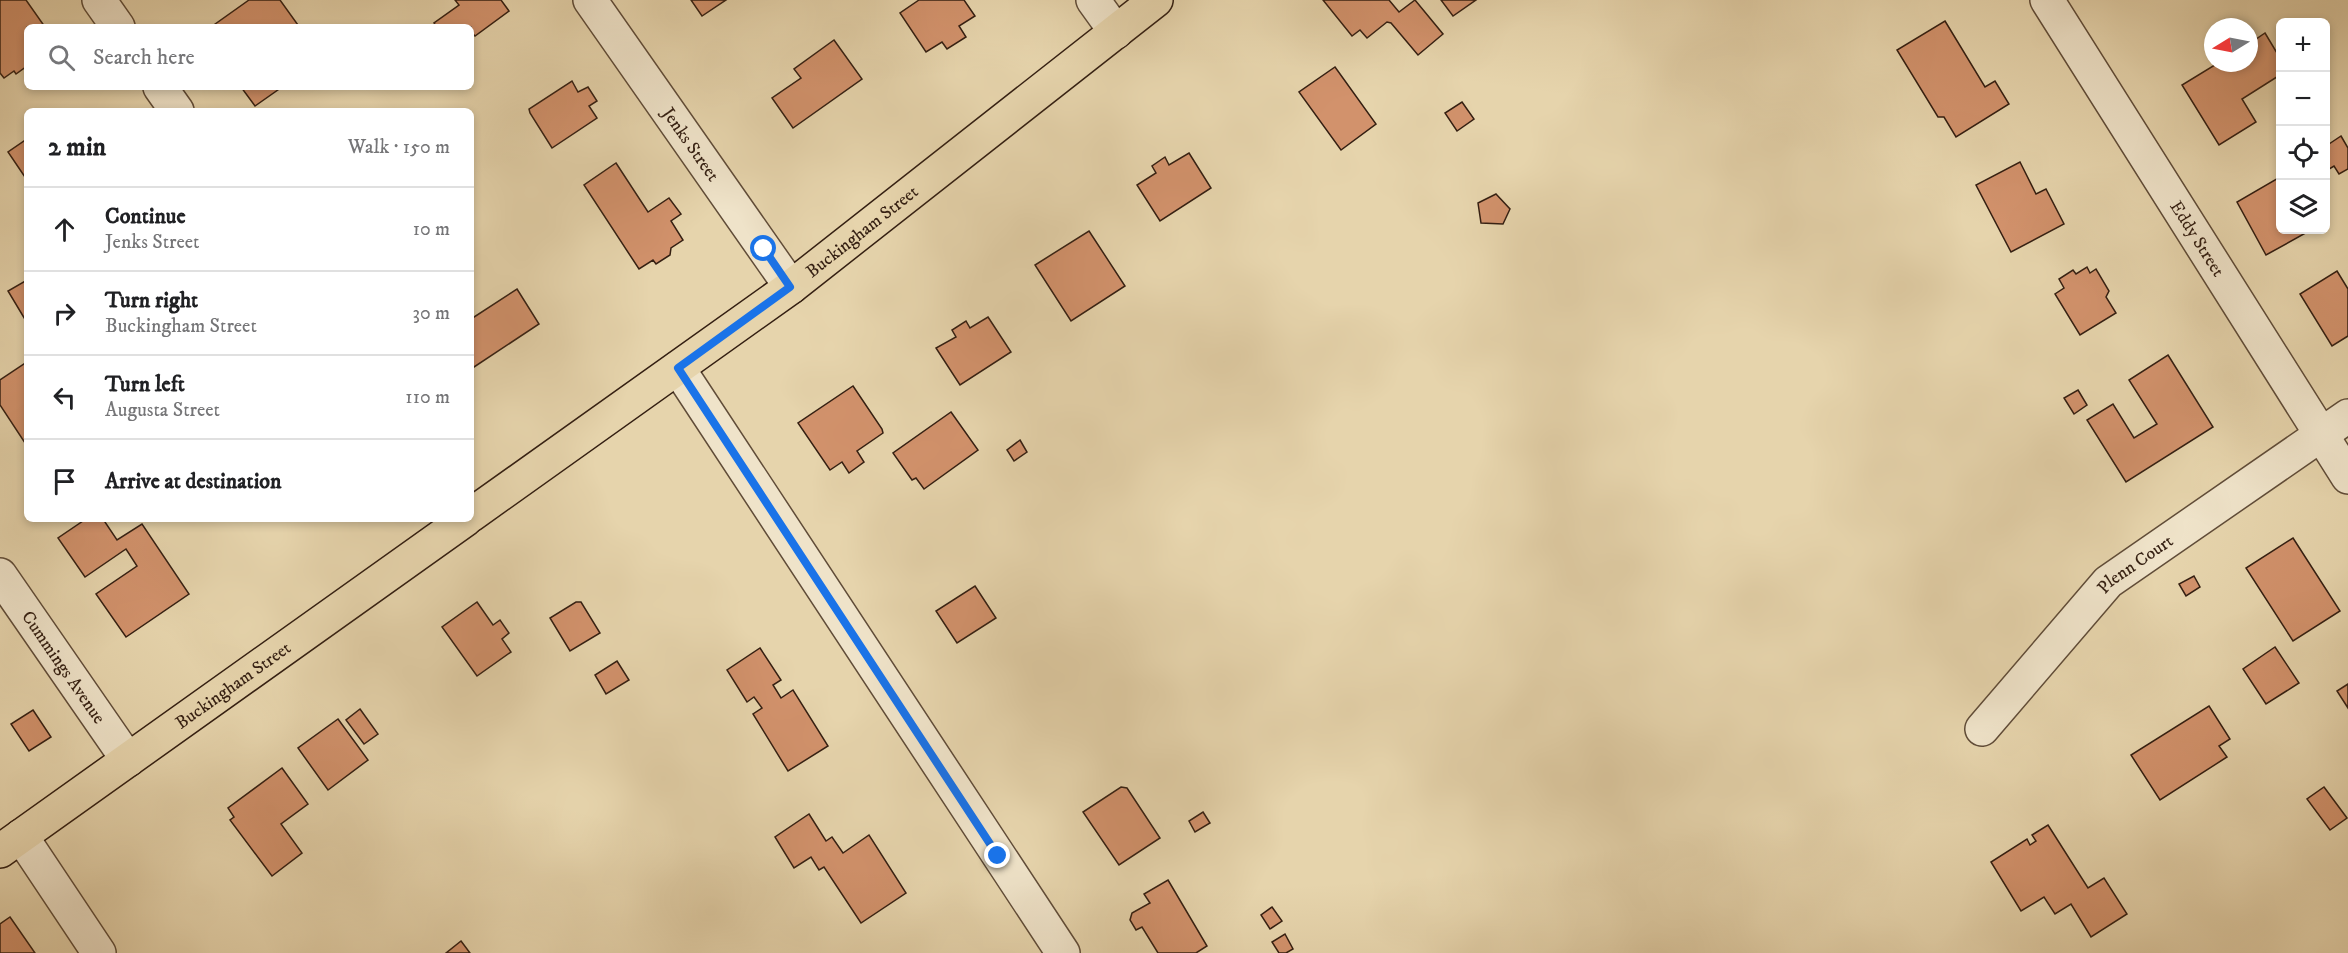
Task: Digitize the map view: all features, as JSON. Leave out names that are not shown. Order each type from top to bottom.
[{"type":"main road","name":"Buckingham Street","points":[[474,513],[790,287],[1156,0]]},
{"type":"main road","name":"Buckingham Street","points":[[11,843],[462,522]]},
{"type":"street","points":[[99,0],[116,24]]},
{"type":"street","name":"Jenks Street","points":[[590,0],[790,287]]},
{"type":"street","points":[[1093,0],[1116,32]]},
{"type":"street","name":"Eddy Street","points":[[2047,0],[2348,477]]},
{"type":"street","points":[[162,90],[175,108]]},
{"type":"street","points":[[678,368],[1063,953]]},
{"type":"street","name":"Plenn Court","points":[[1982,729],[2108,582],[2348,416]]},
{"type":"street","name":"Cummings Avenue","points":[[0,575],[128,760]]},
{"type":"street","points":[[11,843],[99,953]]},
{"type":"building","points":[[0,0],[26,0],[43,24],[24,24],[24,68],[16,74],[14,71],[4,78],[0,73]]},
{"type":"building","points":[[249,0],[280,0],[297,24],[215,24]]},
{"type":"building","points":[[455,0],[501,0],[509,11],[475,36],[474,24],[435,24],[459,5]]},
{"type":"building","points":[[691,0],[726,0],[702,16]]},
{"type":"building","points":[[919,0],[964,0],[975,16],[959,26],[966,37],[947,49],[942,42],[926,52],[900,13]]},
{"type":"building","points":[[1323,0],[1389,0],[1399,12],[1415,0],[1443,34],[1418,55],[1391,23],[1387,22],[1367,38],[1360,30],[1352,36]]},
{"type":"building","points":[[1441,0],[1476,0],[1453,16]]},
{"type":"building","points":[[1945,21],[1985,87],[1995,81],[2009,104],[1956,137],[1944,117],[1938,117],[1897,50]]},
{"type":"building","points":[[2265,33],[2276,51],[2276,78],[2242,99],[2256,122],[2219,145],[2182,85],[2204,72],[2258,72],[2258,38]]},
{"type":"building","points":[[834,40],[862,79],[793,128],[772,98],[801,78],[794,69]]},
{"type":"building","points":[[1335,67],[1376,124],[1341,150],[1299,92]]},
{"type":"building","points":[[572,81],[578,92],[588,87],[597,101],[589,106],[597,118],[552,148],[529,109]]},
{"type":"building","points":[[243,90],[278,90],[255,106]]},
{"type":"building","points":[[1462,102],[1474,119],[1457,131],[1445,113]]},
{"type":"building","points":[[2341,136],[2348,148],[2348,169],[2339,174],[2334,166],[2330,168],[2330,143]]},
{"type":"building","points":[[24,141],[24,176],[8,152]]},
{"type":"building","points":[[1189,153],[1211,188],[1160,221],[1137,185],[1156,173],[1152,166],[1165,157],[1169,165]]},
{"type":"building","points":[[2020,162],[2036,194],[2046,189],[2064,224],[2011,252],[1976,185]]},
{"type":"building","points":[[616,163],[648,212],[669,198],[681,214],[671,221],[683,240],[671,248],[670,255],[656,264],[653,260],[639,269],[584,185]]},
{"type":"building","points":[[2276,179],[2276,234],[2304,234],[2266,255],[2237,202]]},
{"type":"building","points":[[1496,194],[1510,209],[1503,224],[1481,223],[1478,203]]},
{"type":"building","points":[[1089,231],[1125,286],[1071,321],[1035,265]]},
{"type":"building","points":[[2087,267],[2090,273],[2096,269],[2109,291],[2106,297],[2116,313],[2080,335],[2055,294],[2064,288],[2059,279],[2073,270],[2076,274]]},
{"type":"building","points":[[2337,271],[2348,289],[2348,336],[2332,346],[2300,294]]},
{"type":"building","points":[[24,282],[24,318],[8,291]]},
{"type":"building","points":[[517,289],[539,324],[474,367],[474,317]]},
{"type":"building","points":[[988,317],[1011,352],[960,385],[936,348],[956,337],[952,330],[966,321],[970,328]]},
{"type":"building","points":[[2168,355],[2213,427],[2126,482],[2087,420],[2113,404],[2134,438],[2157,424],[2129,380]]},
{"type":"building","points":[[24,364],[24,441],[0,405],[0,380]]},
{"type":"building","points":[[853,386],[883,433],[857,451],[864,462],[849,473],[842,462],[830,470],[798,423]]},
{"type":"building","points":[[2078,390],[2087,405],[2074,414],[2064,398]]},
{"type":"building","points":[[951,412],[978,450],[924,489],[916,478],[912,480],[893,453]]},
{"type":"building","points":[[1020,440],[1027,452],[1014,461],[1007,450]]},
{"type":"building","points":[[82,522],[105,522],[117,540],[142,524],[189,594],[126,637],[96,594],[137,566],[126,549],[85,577],[58,538]]},
{"type":"building","points":[[2293,538],[2340,611],[2293,641],[2246,568]]},
{"type":"building","points":[[2194,576],[2200,587],[2186,596],[2179,584]]},
{"type":"building","points":[[975,586],[996,618],[957,643],[936,611]]},
{"type":"building","points":[[477,602],[493,625],[500,620],[509,633],[502,639],[511,652],[477,676],[442,627]]},
{"type":"building","points":[[576,602],[581,602],[600,633],[570,651],[550,618]]},
{"type":"building","points":[[2275,647],[2299,683],[2266,704],[2243,669]]},
{"type":"building","points":[[760,648],[781,680],[773,685],[781,698],[793,690],[828,746],[788,771],[753,714],[762,708],[754,697],[747,702],[727,670]]},
{"type":"building","points":[[617,661],[629,680],[606,694],[595,675]]},
{"type":"building","points":[[2348,684],[2348,708],[2337,691]]},
{"type":"building","points":[[2209,706],[2230,739],[2219,746],[2227,757],[2160,800],[2131,755]]},
{"type":"building","points":[[360,709],[378,734],[364,744],[346,720]]},
{"type":"building","points":[[33,710],[51,737],[29,751],[11,724]]},
{"type":"building","points":[[338,719],[368,760],[328,790],[298,748]]},
{"type":"building","points":[[282,768],[308,804],[281,824],[302,853],[272,876],[230,820],[234,817],[228,808]]},
{"type":"building","points":[[1121,787],[1127,788],[1160,838],[1119,865],[1083,812]]},
{"type":"building","points":[[2324,787],[2347,818],[2330,830],[2307,799]]},
{"type":"building","points":[[1203,812],[1210,823],[1195,832],[1189,821]]},
{"type":"building","points":[[809,814],[826,841],[832,837],[843,853],[869,835],[906,893],[861,923],[824,867],[819,870],[811,857],[794,868],[775,837]]},
{"type":"building","points":[[2048,825],[2088,888],[2104,878],[2127,914],[2091,937],[2071,904],[2055,914],[2044,897],[2021,911],[1991,862],[2027,839],[2030,845],[2036,841],[2032,835]]},
{"type":"building","points":[[1168,880],[1207,946],[1196,953],[1158,953],[1142,927],[1136,930],[1130,920],[1132,913],[1150,903],[1144,894]]},
{"type":"building","points":[[1272,907],[1282,921],[1270,929],[1261,915]]},
{"type":"building","points":[[10,917],[35,953],[0,953],[0,924]]},
{"type":"building","points":[[1285,934],[1293,949],[1286,953],[1279,953],[1272,942]]},
{"type":"building","points":[[461,941],[470,953],[446,953]]},
{"type":"route","points":[[764,249],[790,287],[678,368],[998,856]]}]
